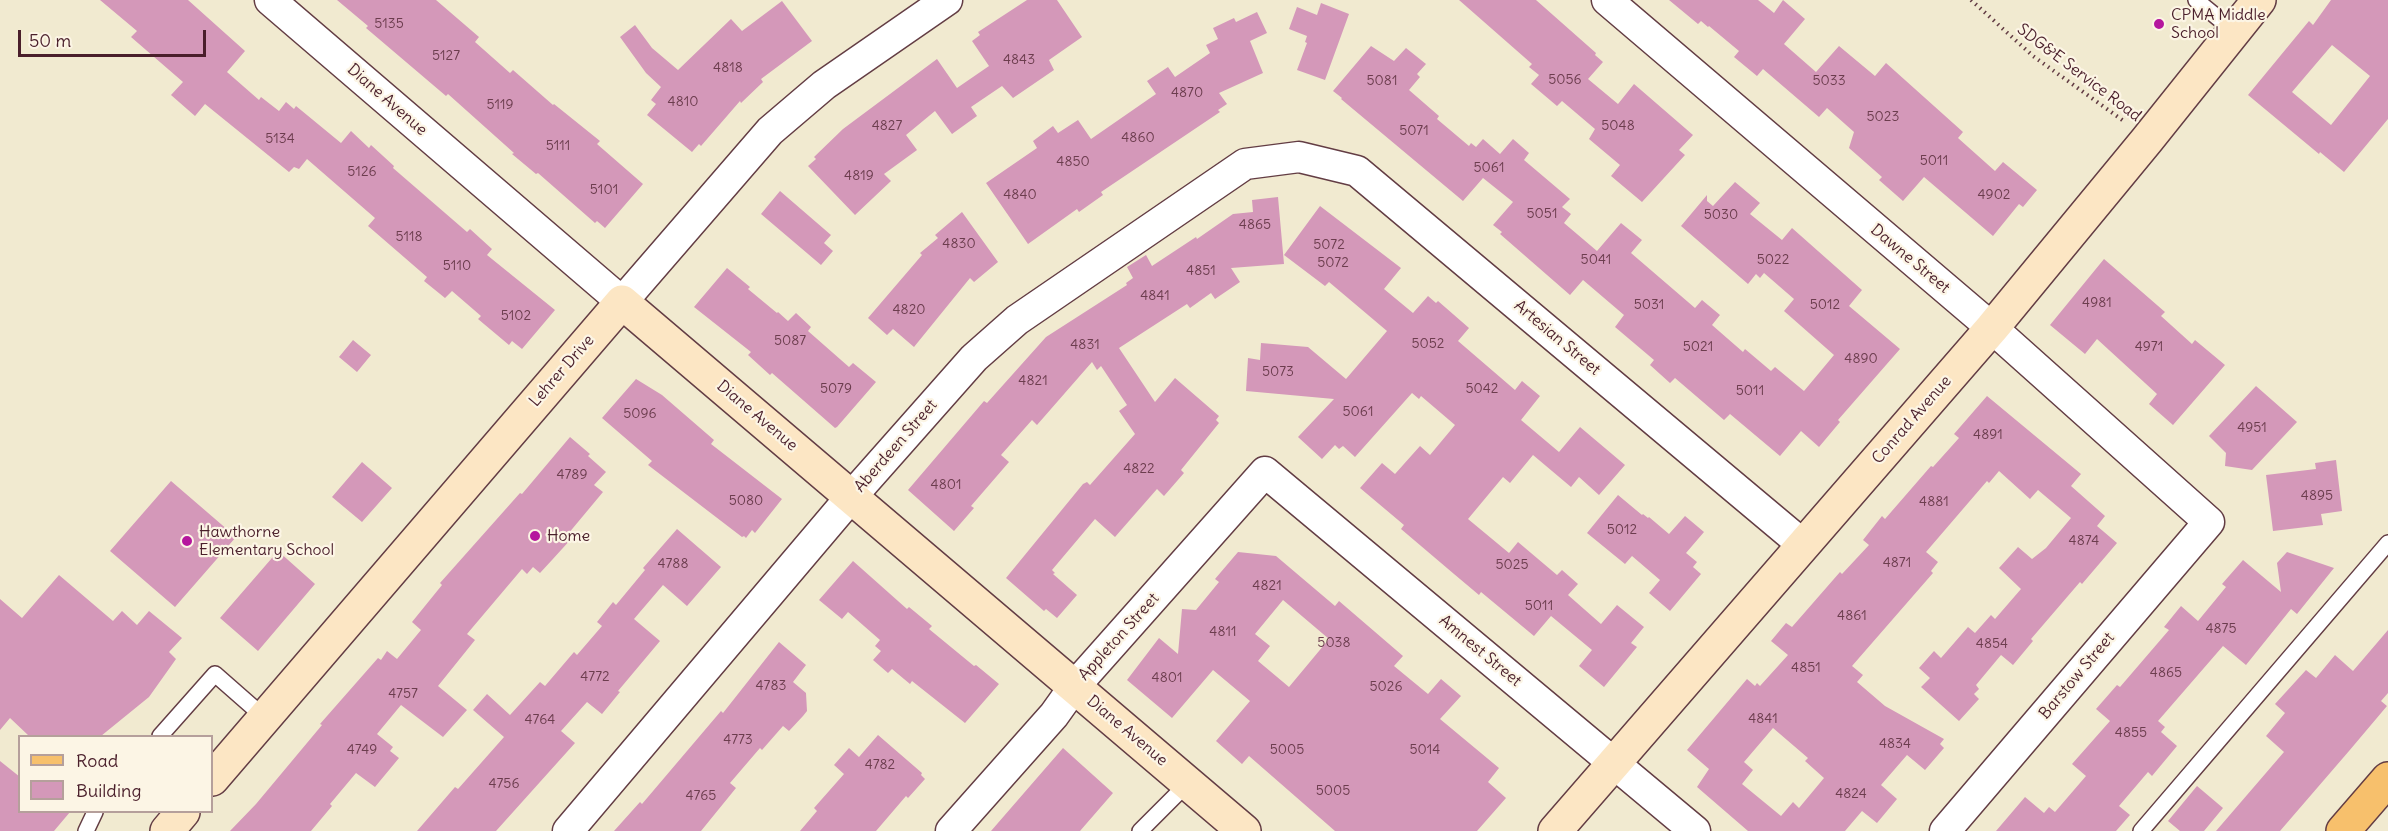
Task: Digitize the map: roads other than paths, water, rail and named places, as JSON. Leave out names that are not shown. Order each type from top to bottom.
[{"type":"main road","points":[[2343,831],[2388,779]]},
{"type":"street","name":"Diane Avenue","points":[[270,0],[1244,831]]},
{"type":"street","name":"Lehrer Drive","points":[[213,778],[770,131],[824,85],[947,0]]},
{"type":"street","name":"Dawne Street","points":[[1607,0],[1992,328],[2209,522]]},
{"type":"street","name":"Conrad Avenue","points":[[1555,831],[1992,328],[2259,0]]},
{"type":"street","name":"Aberdeen Street","points":[[568,831],[851,497],[974,358],[1017,320],[1245,164],[1299,157]]},
{"type":"street","name":"Artesian Street","points":[[1299,157],[1357,171],[1802,544]]},
{"type":"street","name":"Appleton Street","points":[[951,831],[1054,715],[1074,687],[1265,472]]},
{"type":"street","name":"Amnest Street","points":[[1265,472],[1695,831]]},
{"type":"street","name":"Barstow Street","points":[[1945,831],[2209,522]]},
{"type":"street","points":[[167,831],[182,813]]},
{"type":"lane","points":[[2196,0],[2234,31]]},
{"type":"lane","points":[[2141,831],[2388,543]]},
{"type":"lane","points":[[161,735],[215,674],[264,717]]},
{"type":"lane","points":[[1140,831],[1188,783]]},
{"type":"lane","points":[[86,831],[95,813]]},
{"type":"place","name":"CPMA Middle School","points":[[2159,24]]},
{"type":"place","name":"Home","points":[[535,536]]},
{"type":"place","name":"Hawthorne Elementary School","points":[[187,541]]}]
